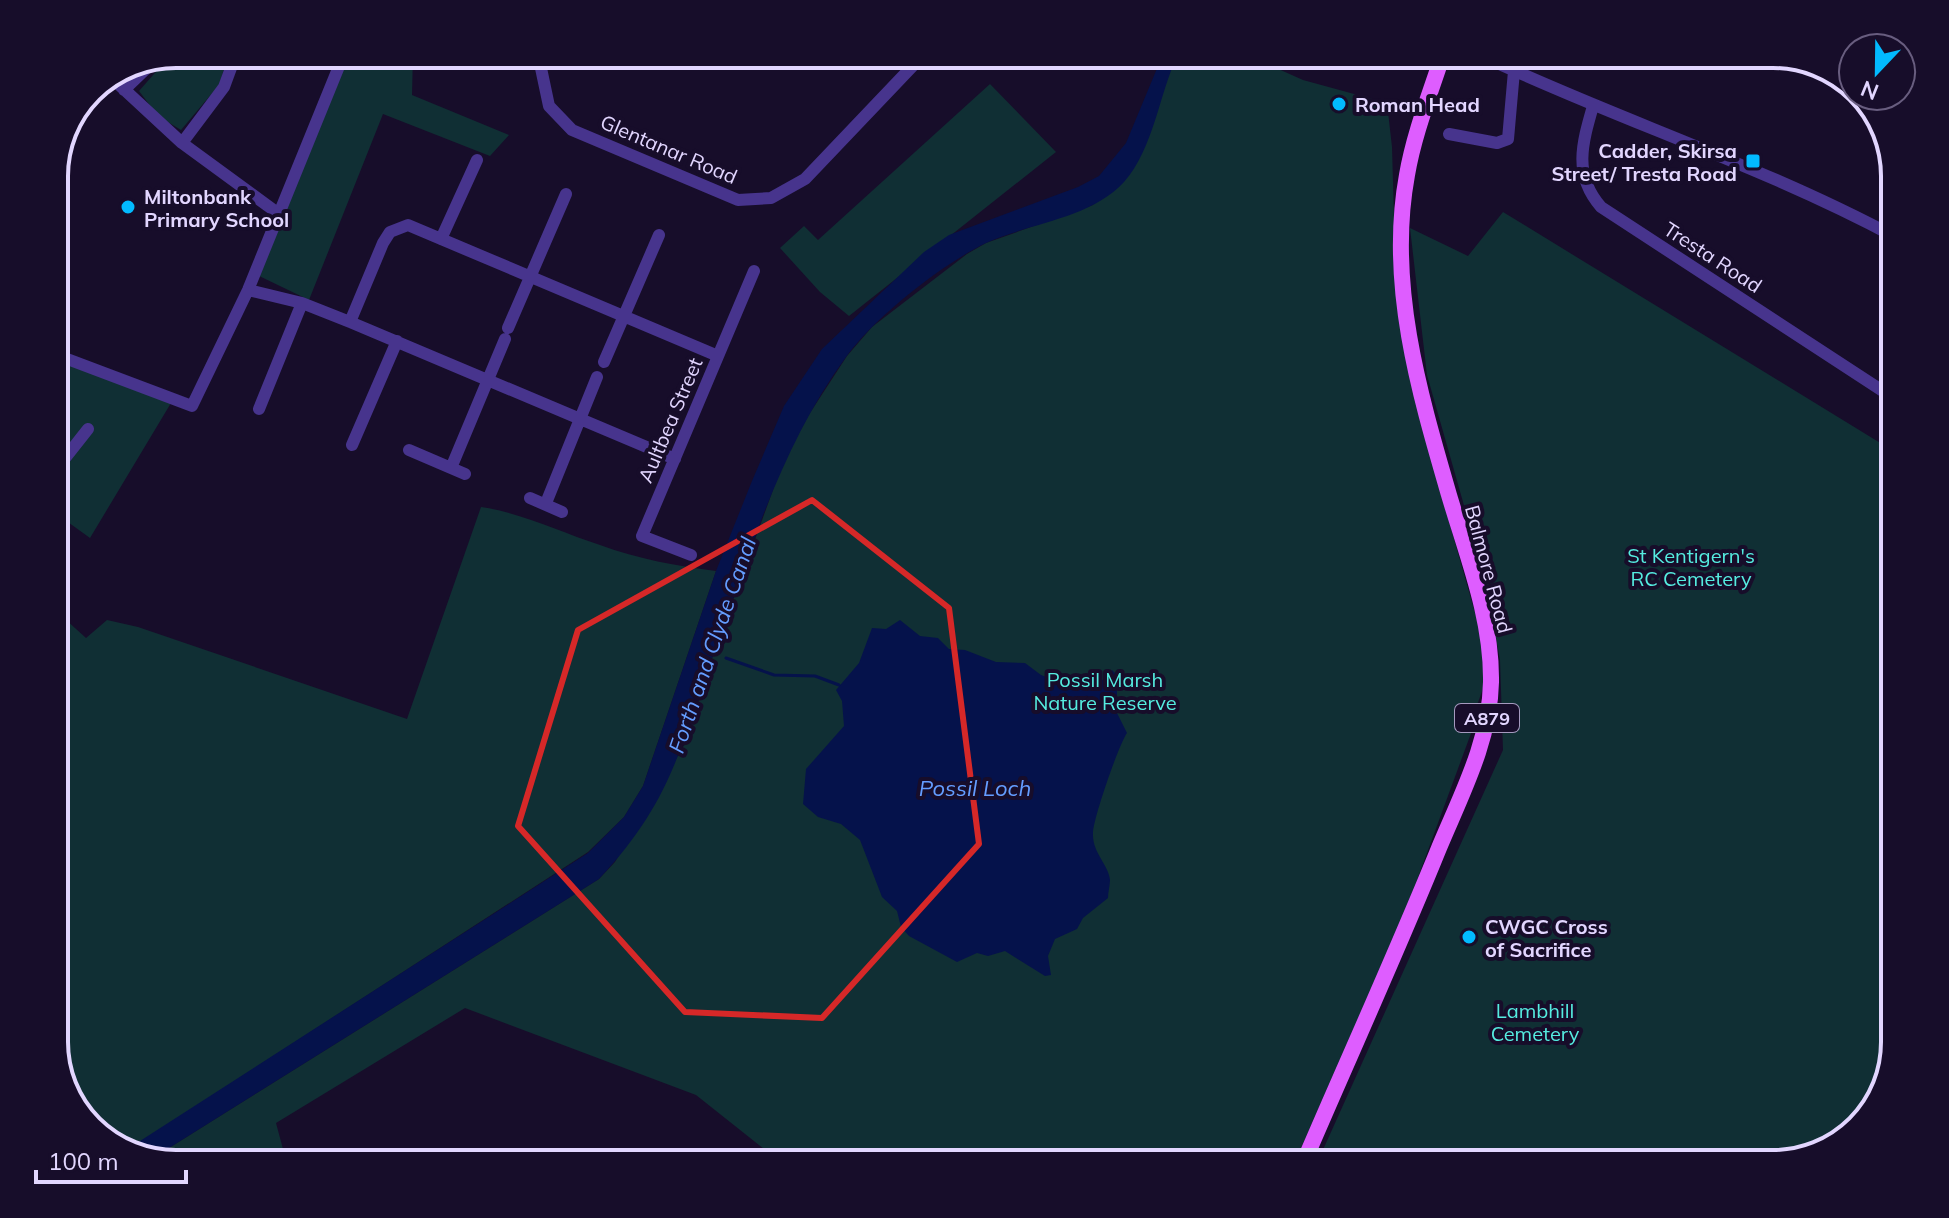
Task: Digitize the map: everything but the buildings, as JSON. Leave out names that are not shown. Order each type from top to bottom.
[{"type":"main road","name":"Balmore Road","points":[[1309,1150],[1419,899],[1469,776],[1489,710],[1490,654],[1482,608],[1428,421],[1403,298],[1401,247],[1406,178],[1439,68]]},
{"type":"street","points":[[182,143],[224,87],[231,68]]},
{"type":"street","points":[[68,359],[192,406],[248,290],[338,68]]},
{"type":"street","name":"Glentanar Road","points":[[541,68],[549,106],[572,130],[738,200],[771,198],[805,179],[911,68]]},
{"type":"street","points":[[1508,68],[1800,190],[1881,230]]},
{"type":"street","points":[[1449,134],[1497,143],[1508,139],[1514,71]]},
{"type":"street","points":[[124,90],[140,74]]},
{"type":"street","points":[[119,85],[182,143],[279,214]]},
{"type":"street","name":"Tresta Road","points":[[1593,106],[1582,146],[1581,175],[1588,193],[1601,207],[1881,390]]},
{"type":"street","points":[[441,239],[477,160]]},
{"type":"street","points":[[451,468],[566,194]]},
{"type":"street","points":[[350,322],[390,232],[408,225],[718,356]]},
{"type":"street","points":[[604,362],[659,235]]},
{"type":"street","name":"Aultbea Street","points":[[691,555],[642,536],[754,271]]},
{"type":"street","points":[[248,290],[302,303],[675,459]]},
{"type":"street","points":[[259,409],[302,303]]},
{"type":"street","points":[[352,445],[397,341]]},
{"type":"street","points":[[546,503],[597,377]]},
{"type":"street","points":[[68,454],[88,429]]},
{"type":"street","points":[[409,450],[465,474]]},
{"type":"street","points":[[530,498],[562,512]]},
{"type":"highlighted area","points":[[812,500],[949,608],[979,844],[822,1018],[685,1012],[518,826],[578,630]]},
{"type":"green space","points":[[334,68],[413,68],[412,95],[509,135],[490,156],[383,114],[309,300],[253,273]]},
{"type":"green space","name":"Possil Marsh Nature Reserve","points":[[1170,68],[1276,68],[1303,80],[1387,103],[1392,147],[1396,287],[1441,493],[1479,627],[1486,680],[1475,711],[1477,717],[1406,910],[1300,1150],[765,1150],[696,1095],[465,1008],[276,1123],[283,1150],[167,1149],[599,879],[615,862],[686,742],[710,664],[782,465],[808,416],[847,356],[872,327],[967,254],[986,243],[1093,205]]},
{"type":"green space","points":[[224,69],[219,85],[181,130],[158,116],[139,91],[158,70]]},
{"type":"green space","points":[[990,84],[1056,152],[849,316],[820,292],[780,248],[804,226],[818,240]]},
{"type":"green space","name":"St Kentigern's RC Cemetery","points":[[1503,212],[1881,443],[1880,1056],[1873,1083],[1859,1108],[1839,1128],[1814,1142],[1773,1150],[1323,1150],[1503,750],[1500,660],[1486,583],[1427,375],[1410,228],[1468,256]]},
{"type":"green space","points":[[68,364],[171,403],[90,538],[68,522]]},
{"type":"green space","points":[[481,507],[526,518],[629,554],[716,571],[643,786],[624,817],[588,852],[147,1138],[138,1143],[122,1136],[86,1102],[74,1077],[68,1049],[68,622],[86,638],[107,620],[138,627],[407,719]]},
{"type":"water","name":"Forth and Clyde Canal","points":[[1157,68],[1172,68],[1149,137],[1124,182],[1110,194],[1077,212],[1003,236],[949,264],[874,325],[846,357],[802,428],[784,465],[738,582],[669,776],[642,826],[599,879],[167,1149],[137,1143],[588,853],[624,817],[643,786],[716,571],[752,481],[784,406],[822,349],[924,252],[949,235],[1078,187],[1099,176],[1126,143]]},
{"type":"water","name":"Possil Loch","points":[[900,620],[920,636],[938,638],[949,649],[965,650],[996,662],[1025,663],[1041,675],[1077,689],[1105,679],[1112,670],[1117,675],[1117,713],[1127,733],[1107,782],[1093,833],[1095,847],[1109,874],[1108,898],[1083,918],[1077,929],[1055,939],[1048,956],[1051,975],[1045,976],[1005,951],[988,956],[977,953],[957,962],[909,936],[901,927],[897,911],[882,897],[860,840],[841,824],[818,817],[803,804],[806,769],[844,726],[842,701],[836,690],[859,663],[872,628],[886,629]]},
{"type":"waterway","name":"Forth and Clyde Canal","points":[[726,658],[774,675],[815,676],[839,685]]},
{"type":"place","name":"Roman Head","points":[[1339,104]]},
{"type":"place","name":"Cadder, Skirsa Street/ Tresta Road","points":[[1753,161]]},
{"type":"place","name":"Miltonbank Primary School","points":[[128,207]]},
{"type":"place","name":"CWGC Cross of Sacrifice","points":[[1469,937]]},
{"type":"park label","name":"Lambhill Cemetery","points":[[1535,1022]]}]
